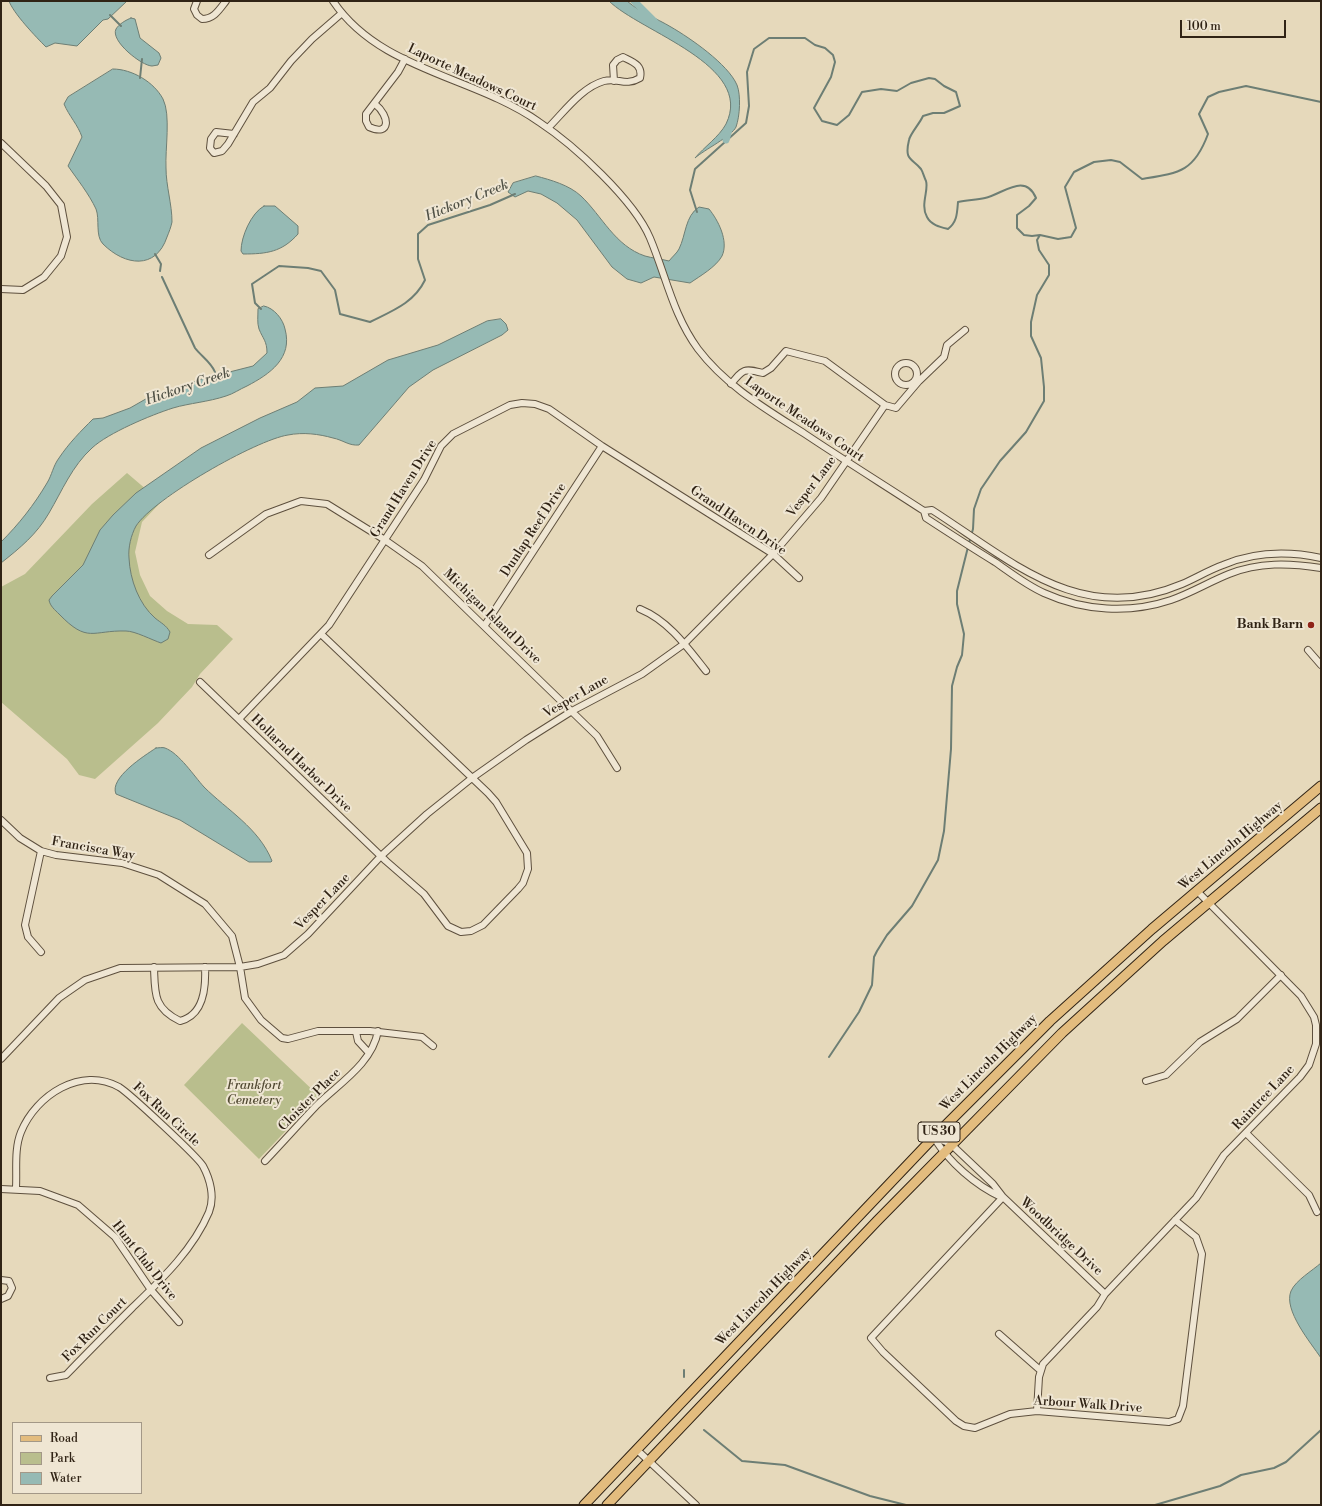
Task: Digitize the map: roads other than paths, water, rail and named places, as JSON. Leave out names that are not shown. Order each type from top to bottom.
[{"type":"main road","name":"West Lincoln Highway","points":[[584,1505],[934,1137],[1050,1021],[1152,929],[1321,786]]},
{"type":"main road","name":"US 30","points":[[607,1505],[943,1152],[1062,1033],[1163,941],[1321,808]]},
{"type":"street","points":[[197,1],[194,9],[197,15],[202,19],[209,19],[216,14],[226,1]]},
{"type":"street","name":"Laporte Meadows Court","points":[[333,1],[361,33],[374,43],[405,59],[518,108],[548,128],[577,151],[628,203],[650,238],[670,296],[687,333],[714,368],[744,395],[924,511],[932,510],[1048,583],[1071,592],[1094,597],[1117,598],[1142,596],[1158,593],[1182,584],[1224,564],[1264,554],[1306,555],[1321,558]]},
{"type":"street","points":[[234,134],[253,102],[270,88],[291,61],[312,39],[342,13]]},
{"type":"street","points":[[548,128],[592,86],[606,80],[614,81],[632,82],[640,78],[641,72],[639,67],[623,57],[617,60],[613,65],[614,81]]},
{"type":"street","points":[[375,104],[398,72],[405,59]]},
{"type":"street","points":[[1,143],[46,186],[61,205],[67,237],[61,256],[44,277],[22,290],[1,289]]},
{"type":"street","points":[[731,384],[741,372],[749,369],[762,373],[771,368],[786,350],[826,361],[885,405],[896,408],[917,380],[944,357],[947,345],[965,330]]},
{"type":"street","name":"Grand Haven Drive","points":[[239,719],[321,634],[339,612],[424,480],[441,446],[453,434],[510,405],[522,403],[535,404],[549,409],[602,446],[773,554],[799,578]]},
{"type":"street","name":"Vesper Lane","points":[[1,1059],[59,998],[86,980],[120,968],[240,967],[258,964],[284,955],[308,934],[381,856],[427,814],[472,778],[526,740],[572,711],[642,674],[684,644],[773,554],[821,498],[845,461],[885,405]]},
{"type":"street","name":"Dunlap Reef Drive","points":[[485,626],[602,446]]},
{"type":"street","name":"Michigan Island Drive","points":[[209,555],[266,514],[301,501],[327,504],[392,544],[422,566],[597,736],[617,768]]},
{"type":"street","name":"Laporte Meadows Court","points":[[924,511],[926,518],[1029,585],[1064,601],[1089,608],[1110,609],[1149,606],[1176,598],[1229,574],[1251,567],[1274,564],[1297,564],[1321,568]]},
{"type":"street","points":[[640,609],[655,615],[665,624],[706,671]]},
{"type":"street","points":[[321,634],[472,778]]},
{"type":"street","points":[[1308,650],[1321,665]]},
{"type":"street","name":"Hollarnd Harbor Drive","points":[[200,682],[386,861],[424,894],[448,926],[456,930],[466,932],[478,929],[483,925],[523,883],[529,864],[524,847],[496,802],[472,778]]},
{"type":"street","name":"Francisca Way","points":[[1,820],[20,838],[41,851],[56,855],[122,863],[159,875],[205,904],[232,936],[246,998],[252,1009],[270,1029],[282,1038],[288,1039],[318,1030],[356,1032]]},
{"type":"street","points":[[41,851],[25,924],[28,937],[41,952]]},
{"type":"street","name":"Raintree Lane","points":[[1040,1370],[1048,1358],[1097,1307],[1105,1294],[1200,1192],[1217,1164],[1300,1077],[1309,1065],[1316,1044],[1316,1026],[1314,1017],[1302,996],[1197,891]]},
{"type":"street","points":[[154,967],[155,996],[162,1008],[180,1021],[186,1019],[200,1006],[206,984],[205,967]]},
{"type":"street","points":[[1146,1081],[1166,1075],[1200,1042],[1237,1019],[1281,975]]},
{"type":"street","points":[[1314,1017],[1321,1014]]},
{"type":"street","points":[[369,1053],[358,1041],[356,1032],[378,1031],[422,1037],[433,1046]]},
{"type":"street","name":"Cloister Place","points":[[265,1161],[316,1106],[346,1080],[375,1045],[378,1031]]},
{"type":"street","name":"Fox Run Circle","points":[[16,1188],[17,1148],[21,1132],[42,1102],[60,1088],[75,1082],[91,1080],[120,1087],[202,1164],[212,1188],[209,1211],[191,1246],[151,1290]]},
{"type":"street","points":[[1246,1133],[1309,1195],[1317,1212]]},
{"type":"street","name":"Woodbridge Drive","points":[[934,1137],[951,1144],[993,1184],[1002,1197],[1105,1294]]},
{"type":"street","name":"Woodbridge Drive","points":[[934,1137],[943,1152],[987,1190],[1002,1197]]},
{"type":"street","name":"Hunt Club Drive","points":[[1,1188],[40,1191],[78,1205],[115,1237],[151,1290],[178,1322]]},
{"type":"street","name":"Arbour Walk Drive","points":[[1002,1197],[871,1338],[883,1352],[959,1424],[975,1428],[1010,1414],[1037,1411],[1169,1422],[1178,1419],[1183,1406],[1202,1254],[1196,1237],[1175,1220]]},
{"type":"street","points":[[1,1280],[9,1281],[12,1288],[8,1296],[1,1300]]},
{"type":"street","name":"Fox Run Court","points":[[50,1378],[66,1374],[151,1290]]},
{"type":"street","points":[[999,1334],[1040,1370],[1037,1411]]},
{"type":"street","points":[[636,1449],[696,1505]]},
{"type":"water","points":[[9,1],[127,1],[108,19],[103,20],[77,46],[55,43],[46,47],[20,18]]},
{"type":"water","points":[[609,1],[627,1],[688,38],[708,52],[726,69],[737,85],[740,106],[736,127],[729,135],[695,158],[726,124],[731,103],[724,84],[710,67],[690,52],[624,13]]},
{"type":"water","points":[[131,18],[135,19],[140,38],[159,53],[161,58],[158,65],[152,66],[141,62],[128,52],[118,40],[115,34],[116,29],[123,22]]},
{"type":"water","points":[[113,69],[128,71],[135,74],[154,87],[163,99],[167,114],[166,175],[172,222],[162,248],[148,260],[130,260],[121,257],[103,244],[98,232],[98,218],[96,209],[68,166],[82,137],[64,104],[68,97]]},
{"type":"water","points":[[536,176],[560,183],[576,192],[589,204],[617,238],[634,251],[645,256],[669,261],[679,249],[688,221],[694,211],[699,207],[709,209],[722,231],[724,250],[722,256],[712,268],[690,283],[654,277],[641,283],[627,279],[612,267],[577,220],[557,203],[541,194],[528,191],[515,197],[508,192],[513,183]]},
{"type":"water","points":[[264,206],[275,206],[298,226],[298,234],[286,245],[274,251],[243,254],[241,251],[241,245],[245,232],[255,214]]},
{"type":"water","points":[[264,306],[275,312],[280,318],[285,329],[287,339],[286,348],[283,357],[278,364],[264,376],[229,395],[213,400],[179,406],[164,411],[130,425],[99,442],[79,463],[39,528],[1,563],[1,542],[37,499],[49,480],[55,464],[63,453],[75,437],[93,419],[103,418],[130,408],[151,396],[169,392],[198,380],[253,366],[267,353],[266,343],[259,329],[258,322],[258,309]]},
{"type":"water","points":[[501,319],[506,324],[508,330],[502,335],[433,370],[409,387],[359,445],[352,445],[337,439],[311,434],[294,434],[273,439],[253,447],[207,472],[184,486],[146,514],[136,526],[131,537],[129,554],[131,575],[136,591],[144,606],[170,632],[168,639],[161,643],[130,631],[98,633],[84,632],[69,623],[52,606],[49,600],[83,565],[100,530],[113,515],[136,493],[201,448],[260,418],[297,402],[315,388],[343,386],[388,360],[438,345],[487,321]]},
{"type":"water","points":[[156,748],[165,748],[176,755],[204,787],[251,829],[266,849],[272,861],[249,862],[180,820],[116,794],[115,788],[122,775],[136,762]]},
{"type":"water","points":[[1321,1263],[1321,1358],[1294,1317],[1290,1299],[1293,1287]]},
{"type":"waterway","points":[[634,1],[655,22]]},
{"type":"waterway","points":[[110,15],[121,26]]},
{"type":"waterway","name":"Hickory Creek","points":[[697,212],[690,190],[695,169],[746,123],[749,106],[747,72],[754,49],[769,38],[805,38],[815,45],[825,48],[833,55],[835,62],[831,77],[814,108],[822,121],[837,125],[849,115],[862,92],[881,89],[897,91],[911,83],[929,78],[935,79],[944,86],[956,92],[960,106],[944,113],[933,113],[923,116],[910,138],[908,147],[908,156],[921,169],[926,181],[927,185],[924,208],[927,217],[933,224],[948,229],[955,221],[958,202],[985,198],[1006,189],[1026,186],[1031,190],[1036,198],[1029,206],[1017,215],[1017,228],[1024,235],[1040,235],[1058,239],[1071,237],[1076,228],[1065,187],[1074,172],[1094,162],[1111,160],[1120,162],[1142,179],[1166,175],[1184,168],[1197,156],[1203,147],[1208,134],[1199,114],[1208,97],[1219,92],[1246,86],[1321,102]]},
{"type":"waterway","points":[[140,78],[142,59]]},
{"type":"waterway","points":[[726,140],[730,126]]},
{"type":"waterway","name":"Hickory Creek","points":[[261,309],[255,303],[252,284],[279,266],[308,268],[321,271],[335,290],[340,314],[370,322],[402,306],[415,295],[425,280],[418,259],[418,234],[428,225],[490,205],[515,194]]},
{"type":"waterway","points":[[969,543],[973,529],[974,509],[981,489],[1000,461],[1026,432],[1044,401],[1041,358],[1031,336],[1031,322],[1037,295],[1049,275],[1049,265],[1039,250],[1037,240],[1040,235]]},
{"type":"waterway","points":[[155,254],[161,264],[160,271]]},
{"type":"waterway","points":[[162,277],[195,348],[211,365],[215,372]]},
{"type":"waterway","points":[[829,1057],[859,1012],[872,985],[874,957],[877,951],[887,935],[912,906],[938,860],[944,831],[951,749],[952,686],[962,655],[964,634],[957,604],[957,591],[968,547]]},
{"type":"waterway","points":[[684,1370],[684,1377]]},
{"type":"waterway","points":[[704,1430],[742,1461],[785,1465],[870,1496],[906,1505]]},
{"type":"waterway","points":[[1155,1505],[1220,1486],[1241,1475],[1274,1468],[1286,1462],[1321,1430]]},
{"type":"place","name":"Bank Barn","points":[[1311,625]]},
{"type":"park label","name":"Frankfort Cemetery","points":[[254,1094]]}]
